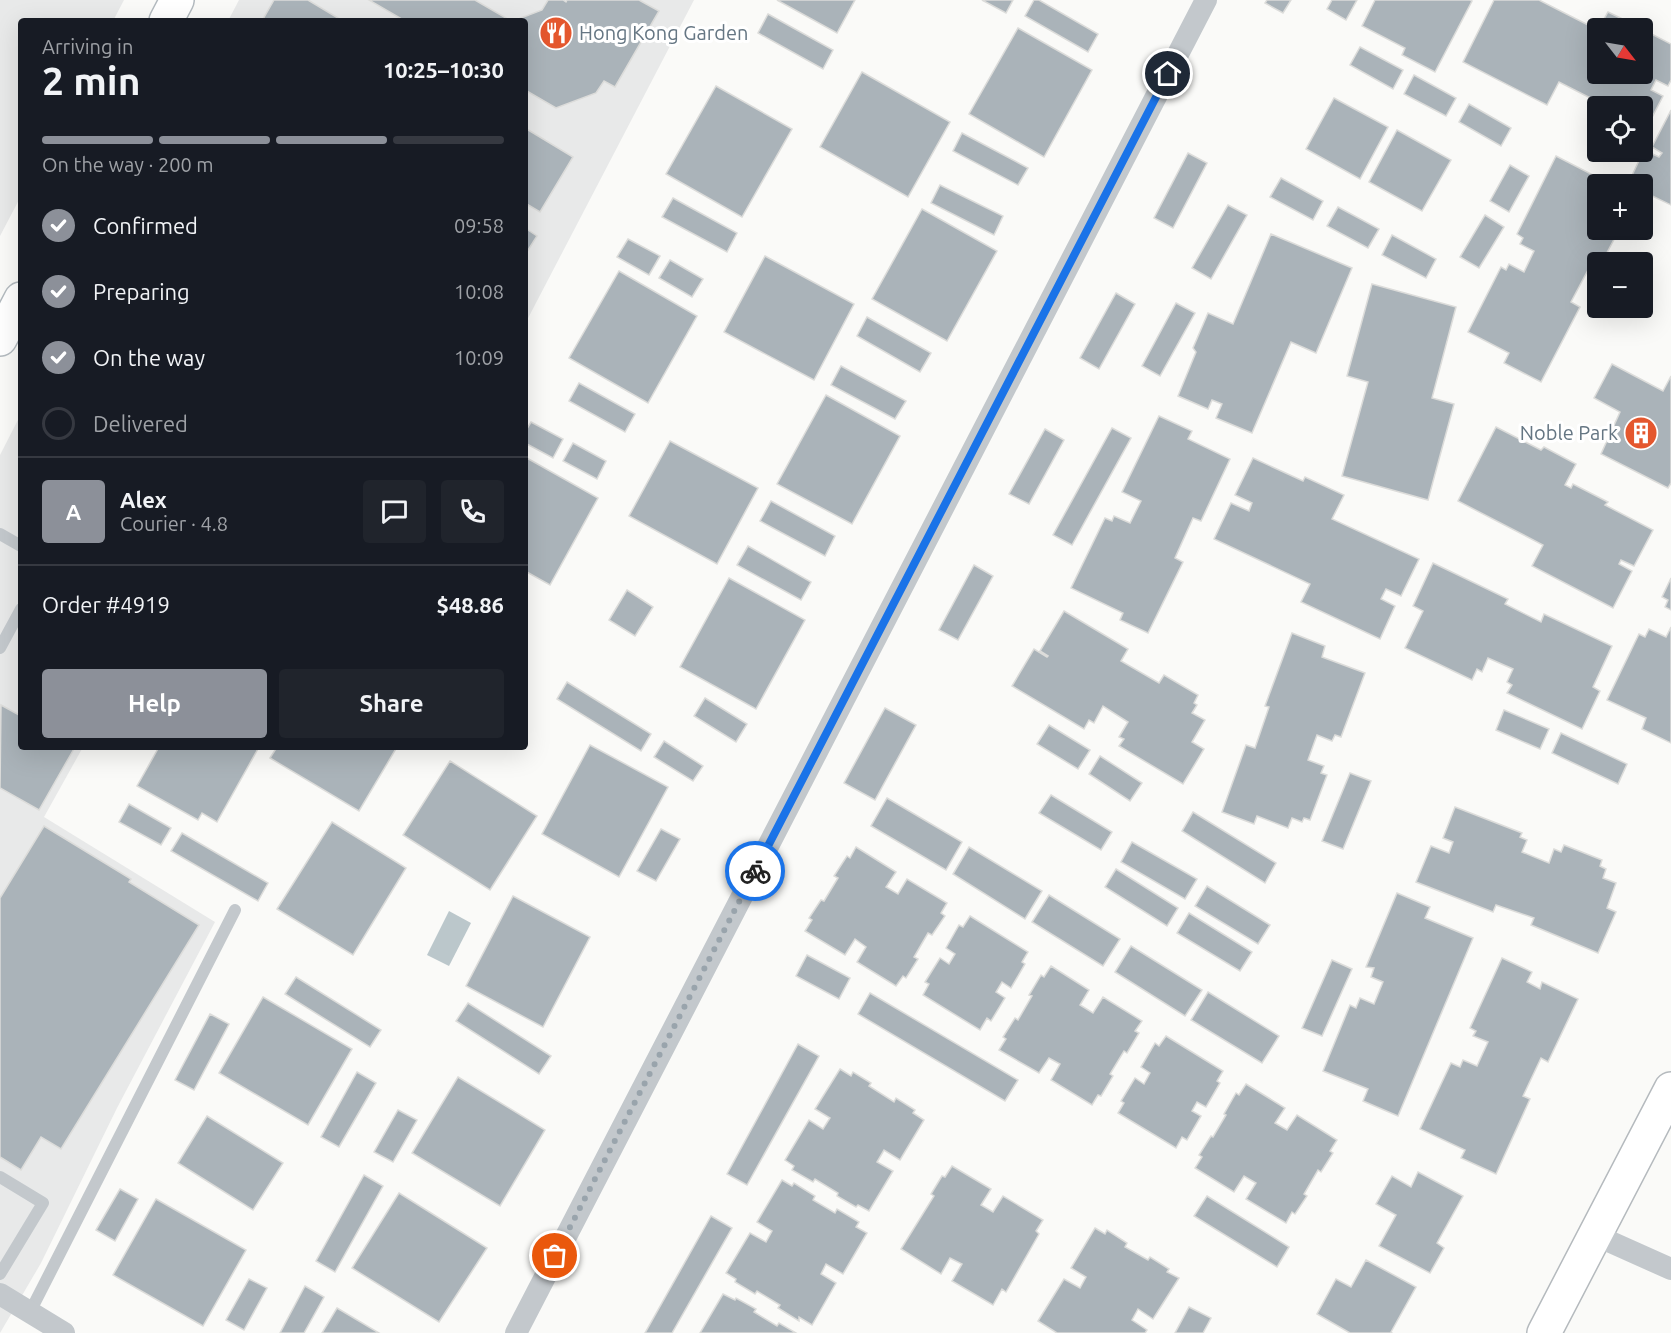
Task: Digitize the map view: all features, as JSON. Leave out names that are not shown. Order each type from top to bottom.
[{"type":"main road","points":[[168,18],[177,0]]},
{"type":"main road","points":[[1544,1333],[1671,1089]]},
{"type":"street","points":[[516,1333],[1206,0]]},
{"type":"street","points":[[1595,1235],[1671,1269]]},
{"type":"street","points":[[0,1294],[64,1333]]},
{"type":"lane","points":[[0,534],[18,544]]},
{"type":"lane","points":[[2,641],[18,614]]},
{"type":"lane","points":[[30,1312],[236,910]]},
{"type":"lane","points":[[0,1177],[43,1203],[0,1274]]},
{"type":"shaded area","points":[[0,0],[124,0],[115,18],[18,18],[18,202],[0,236]]},
{"type":"shaded area","points":[[239,0],[694,0],[528,318],[528,18],[230,18]]},
{"type":"shaded area","points":[[18,420],[18,750],[81,750],[44,817],[215,922],[117,1108],[41,1263],[0,1333],[0,455]]},
{"type":"shaded area","points":[[449,911],[471,923],[449,966],[427,955]]},
{"type":"building","points":[[274,0],[308,0],[338,18],[264,18]]},
{"type":"building","points":[[369,0],[475,0],[506,18],[400,18]]},
{"type":"building","points":[[548,0],[566,2],[567,0],[639,0],[659,11],[615,87],[604,81],[596,93],[556,108],[528,92],[528,18],[521,18],[542,10]]},
{"type":"building","points":[[777,0],[855,0],[837,33]]},
{"type":"building","points":[[982,0],[1013,0],[1006,13]]},
{"type":"building","points":[[1034,0],[1039,0],[1098,34],[1088,52],[1025,16]]},
{"type":"building","points":[[1267,0],[1291,0],[1283,13],[1265,3]]},
{"type":"building","points":[[1332,0],[1357,0],[1346,20],[1327,9]]},
{"type":"building","points":[[1375,0],[1472,1],[1435,72],[1402,55],[1405,48],[1362,26]]},
{"type":"building","points":[[1494,0],[1539,0],[1587,24],[1587,84],[1653,84],[1653,35],[1671,44],[1671,80],[1668,86],[1656,80],[1651,90],[1663,96],[1653,115],[1653,96],[1587,96],[1559,82],[1547,105],[1463,62]]},
{"type":"building","points":[[1608,12],[1620,18],[1605,18]]},
{"type":"building","points":[[768,14],[833,50],[823,69],[758,33]]},
{"type":"building","points":[[1018,28],[1092,70],[1044,157],[969,114]]},
{"type":"building","points":[[1360,47],[1403,70],[1393,89],[1350,65]]},
{"type":"building","points":[[862,72],[950,122],[908,197],[820,147]]},
{"type":"building","points":[[1414,75],[1456,98],[1446,116],[1404,94]]},
{"type":"building","points":[[716,86],[792,129],[742,217],[666,174]]},
{"type":"building","points":[[1334,98],[1388,127],[1360,179],[1306,149]]},
{"type":"building","points":[[1469,104],[1511,128],[1501,146],[1459,122]]},
{"type":"building","points":[[1671,110],[1671,205],[1653,196],[1653,174],[1633,174],[1638,162],[1653,162],[1653,154],[1659,157],[1662,153],[1653,148]]},
{"type":"building","points":[[528,130],[573,157],[540,212],[528,205]]},
{"type":"building","points":[[1397,130],[1451,160],[1422,211],[1369,182]]},
{"type":"building","points":[[962,133],[1028,168],[1018,185],[953,151]]},
{"type":"building","points":[[1188,153],[1207,163],[1173,228],[1154,218]]},
{"type":"building","points":[[1556,156],[1591,174],[1587,174],[1587,240],[1614,240],[1607,252],[1587,252],[1587,272],[1571,302],[1580,307],[1541,382],[1504,363],[1509,353],[1468,332],[1501,267],[1506,270],[1509,264],[1524,272],[1534,251],[1520,244],[1523,238],[1517,234]]},
{"type":"building","points":[[1510,165],[1529,176],[1509,212],[1490,201]]},
{"type":"building","points":[[1281,178],[1323,201],[1313,220],[1270,197]]},
{"type":"building","points":[[940,185],[1003,216],[994,235],[931,203]]},
{"type":"building","points":[[673,198],[737,233],[727,252],[662,217]]},
{"type":"building","points":[[1228,205],[1247,215],[1211,279],[1192,268]]},
{"type":"building","points":[[1338,207],[1379,229],[1368,248],[1327,226]]},
{"type":"building","points":[[922,209],[997,251],[947,341],[872,299]]},
{"type":"building","points":[[1485,215],[1504,227],[1479,268],[1460,257]]},
{"type":"building","points":[[528,230],[537,236],[528,250]]},
{"type":"building","points":[[1271,234],[1352,268],[1316,353],[1291,342],[1252,433],[1216,418],[1222,404],[1212,400],[1208,409],[1178,396],[1196,352],[1193,348],[1208,313],[1233,324]]},
{"type":"building","points":[[1392,235],[1436,259],[1426,278],[1382,255]]},
{"type":"building","points":[[628,239],[660,256],[649,275],[617,257]]},
{"type":"building","points":[[765,256],[854,304],[814,380],[724,332]]},
{"type":"building","points":[[670,260],[703,279],[692,297],[659,278]]},
{"type":"building","points":[[619,271],[697,316],[648,403],[569,358]]},
{"type":"building","points":[[1372,284],[1456,307],[1432,398],[1454,404],[1428,500],[1342,476],[1368,382],[1347,376]]},
{"type":"building","points":[[1116,293],[1135,304],[1099,369],[1080,358]]},
{"type":"building","points":[[1176,303],[1195,313],[1160,376],[1142,366]]},
{"type":"building","points":[[867,317],[931,353],[920,372],[857,336]]},
{"type":"building","name":"Noble Park","points":[[1612,364],[1663,391],[1671,376],[1671,483],[1668,488],[1601,454],[1620,412],[1594,398]]},
{"type":"building","points":[[841,366],[906,401],[895,419],[831,385]]},
{"type":"building","points":[[579,383],[635,414],[625,432],[569,401]]},
{"type":"building","points":[[826,395],[900,436],[852,524],[777,484]]},
{"type":"building","points":[[1159,416],[1192,431],[1188,439],[1230,459],[1201,521],[1193,518],[1175,558],[1183,562],[1148,633],[1120,620],[1123,613],[1071,588],[1105,518],[1112,521],[1114,516],[1130,523],[1141,501],[1122,492]]},
{"type":"building","points":[[531,422],[563,439],[553,458],[528,445],[528,427]]},
{"type":"building","points":[[1496,427],[1541,450],[1544,447],[1576,464],[1565,485],[1571,488],[1573,484],[1608,502],[1605,505],[1653,530],[1634,566],[1621,560],[1619,564],[1632,571],[1613,608],[1532,566],[1543,545],[1458,501]]},
{"type":"building","points":[[1112,428],[1131,438],[1072,545],[1053,535]]},
{"type":"building","points":[[1045,429],[1064,440],[1029,504],[1009,494]]},
{"type":"building","points":[[670,441],[758,488],[717,564],[629,516]]},
{"type":"building","points":[[573,443],[606,461],[597,479],[563,461]]},
{"type":"building","points":[[1253,458],[1303,481],[1305,477],[1344,495],[1332,519],[1419,559],[1401,596],[1386,589],[1381,599],[1395,606],[1380,639],[1301,602],[1310,584],[1214,539],[1231,503],[1249,511],[1252,503],[1235,495]]},
{"type":"building","points":[[528,459],[598,498],[550,585],[528,573]]},
{"type":"building","points":[[771,501],[835,536],[825,556],[760,521]]},
{"type":"building","points":[[748,546],[811,582],[801,600],[737,565]]},
{"type":"building","points":[[1433,563],[1508,599],[1505,604],[1541,622],[1544,614],[1612,646],[1593,687],[1600,691],[1582,729],[1507,693],[1512,685],[1507,682],[1513,669],[1488,658],[1482,672],[1477,669],[1472,680],[1405,648],[1423,611],[1413,606]]},
{"type":"building","points":[[974,565],[993,576],[958,640],[939,630]]},
{"type":"building","points":[[729,578],[805,620],[756,709],[680,667]]},
{"type":"building","points":[[1671,578],[1671,610],[1665,607],[1668,600],[1662,597]]},
{"type":"building","points":[[627,590],[653,607],[635,636],[609,620]]},
{"type":"building","points":[[1064,611],[1128,649],[1121,661],[1159,683],[1164,675],[1198,695],[1194,703],[1197,705],[1192,713],[1205,720],[1192,742],[1204,749],[1183,784],[1119,746],[1124,739],[1119,737],[1128,722],[1103,706],[1094,723],[1089,720],[1084,729],[1012,686],[1034,649],[1048,656],[1040,651]]},
{"type":"building","points":[[1671,627],[1671,743],[1642,729],[1646,718],[1607,700],[1639,634],[1645,637],[1649,629],[1666,637]]},
{"type":"building","points":[[1292,633],[1325,646],[1322,657],[1365,673],[1341,737],[1335,735],[1332,741],[1317,735],[1308,760],[1324,766],[1321,773],[1327,775],[1310,820],[1304,818],[1302,822],[1292,818],[1288,828],[1257,816],[1254,824],[1222,812],[1246,745],[1255,748],[1269,707],[1265,706]]},
{"type":"building","points":[[567,682],[651,734],[641,751],[557,699]]},
{"type":"building","points":[[705,698],[747,724],[736,742],[694,716]]},
{"type":"building","points":[[1,705],[18,714],[18,750],[73,750],[39,810],[0,788]]},
{"type":"building","points":[[885,708],[916,725],[875,800],[844,783]]},
{"type":"building","points":[[1504,710],[1549,729],[1540,749],[1496,730]]},
{"type":"building","points":[[1049,725],[1090,750],[1078,769],[1037,744]]},
{"type":"building","points":[[1561,733],[1627,764],[1618,784],[1552,753]]},
{"type":"building","points":[[664,741],[703,766],[693,781],[654,757]]},
{"type":"building","points":[[590,745],[668,787],[619,877],[542,834]]},
{"type":"building","points":[[157,750],[257,750],[217,822],[202,813],[198,820],[137,786]]},
{"type":"building","points":[[275,750],[395,750],[359,811],[270,758]]},
{"type":"building","points":[[1100,756],[1142,783],[1130,801],[1089,774]]},
{"type":"building","points":[[450,761],[537,816],[490,890],[403,835]]},
{"type":"building","points":[[1350,773],[1371,781],[1343,849],[1322,841]]},
{"type":"building","points":[[1051,795],[1112,832],[1101,850],[1039,813]]},
{"type":"building","points":[[887,798],[962,842],[946,870],[871,826]]},
{"type":"building","points":[[129,804],[171,828],[161,845],[119,822]]},
{"type":"building","points":[[1455,807],[1522,833],[1520,837],[1527,840],[1522,852],[1549,863],[1554,849],[1561,852],[1564,845],[1602,860],[1600,866],[1606,869],[1603,878],[1616,883],[1607,908],[1616,912],[1598,953],[1531,925],[1534,918],[1496,905],[1493,912],[1416,882],[1431,846],[1449,853],[1453,842],[1443,838]]},
{"type":"building","points":[[1193,812],[1276,863],[1265,883],[1182,831]]},
{"type":"building","points":[[332,822],[406,868],[353,955],[277,909]]},
{"type":"building","points":[[44,826],[131,879],[129,882],[199,925],[61,1149],[41,1137],[21,1170],[0,1157],[0,898]]},
{"type":"building","points":[[661,829],[680,839],[656,881],[637,871]]},
{"type":"building","points":[[182,833],[268,883],[258,901],[171,851]]},
{"type":"building","points":[[1132,842],[1197,879],[1185,899],[1121,862]]},
{"type":"building","points":[[856,847],[896,872],[886,887],[898,894],[907,879],[947,903],[941,913],[945,916],[932,935],[928,933],[914,957],[918,959],[906,978],[903,976],[896,986],[857,962],[866,947],[855,939],[845,955],[805,931],[812,920],[809,918],[821,900],[824,901],[838,878],[834,876],[847,856],[850,858]]},
{"type":"building","points":[[969,847],[1042,891],[1025,919],[953,874]]},
{"type":"building","points":[[1116,869],[1178,908],[1167,926],[1105,887]]},
{"type":"building","points":[[1207,886],[1270,925],[1258,944],[1195,906]]},
{"type":"building","points":[[1397,893],[1430,907],[1425,918],[1473,938],[1398,1116],[1363,1101],[1368,1089],[1323,1071],[1350,1005],[1356,1008],[1360,998],[1374,1004],[1383,982],[1371,977],[1374,968],[1366,967]]},
{"type":"building","points":[[1049,895],[1120,939],[1103,966],[1032,922]]},
{"type":"building","points":[[513,896],[590,937],[543,1027],[466,986]]},
{"type":"building","points":[[1189,913],[1252,952],[1240,971],[1177,933]]},
{"type":"building","points":[[970,916],[1028,952],[1022,962],[1025,964],[1011,988],[1002,982],[996,992],[1005,998],[991,1021],[987,1018],[980,1030],[923,995],[929,984],[925,982],[940,958],[949,964],[955,954],[946,948],[959,925],[963,927]]},
{"type":"building","points":[[1131,946],[1202,990],[1185,1016],[1115,972]]},
{"type":"building","points":[[807,955],[850,978],[839,999],[796,976]]},
{"type":"building","points":[[1502,958],[1532,972],[1527,982],[1540,989],[1542,982],[1578,999],[1548,1062],[1541,1058],[1523,1096],[1530,1099],[1496,1174],[1461,1158],[1465,1150],[1420,1129],[1451,1063],[1460,1067],[1463,1060],[1477,1066],[1488,1042],[1473,1036],[1476,1031],[1470,1028]]},
{"type":"building","points":[[1332,960],[1352,969],[1322,1036],[1302,1028]]},
{"type":"building","points":[[1051,966],[1089,990],[1080,1005],[1093,1013],[1103,997],[1142,1021],[1135,1031],[1139,1033],[1127,1053],[1124,1051],[1110,1074],[1113,1076],[1101,1096],[1098,1095],[1092,1105],[1051,1080],[1060,1064],[1049,1058],[1039,1073],[999,1050],[1006,1039],[1003,1037],[1015,1018],[1018,1020],[1041,975],[1044,977]]},
{"type":"building","points":[[296,977],[381,1030],[370,1047],[285,994]]},
{"type":"building","points":[[1208,992],[1279,1036],[1262,1063],[1191,1020]]},
{"type":"building","points":[[870,993],[1018,1080],[1005,1101],[858,1014]]},
{"type":"building","points":[[263,997],[352,1049],[308,1125],[219,1073]]},
{"type":"building","points":[[468,1003],[551,1056],[539,1074],[456,1021]]},
{"type":"building","points":[[210,1014],[229,1024],[194,1090],[175,1080]]},
{"type":"building","points":[[1166,1036],[1223,1071],[1217,1081],[1220,1083],[1206,1107],[1197,1102],[1192,1111],[1201,1116],[1187,1140],[1182,1137],[1176,1148],[1118,1113],[1124,1103],[1121,1101],[1135,1078],[1144,1084],[1150,1073],[1141,1067],[1155,1043],[1159,1046]]},
{"type":"building","points":[[798,1044],[819,1056],[747,1185],[727,1174]]},
{"type":"building","points":[[840,1069],[851,1076],[853,1072],[871,1083],[869,1086],[894,1102],[896,1098],[915,1110],[913,1113],[924,1120],[900,1160],[884,1150],[877,1162],[893,1171],[869,1211],[858,1205],[856,1207],[837,1196],[838,1193],[815,1179],[813,1182],[792,1170],[794,1166],[785,1160],[809,1120],[823,1129],[830,1118],[815,1109]]},
{"type":"building","points":[[357,1072],[376,1083],[339,1147],[321,1137]]},
{"type":"building","points":[[458,1077],[545,1130],[500,1206],[412,1153]]},
{"type":"building","points":[[1246,1084],[1285,1108],[1275,1123],[1287,1130],[1297,1115],[1337,1140],[1330,1151],[1333,1153],[1321,1172],[1318,1170],[1304,1194],[1307,1196],[1295,1214],[1292,1212],[1286,1223],[1246,1199],[1256,1183],[1244,1176],[1234,1192],[1195,1168],[1202,1157],[1199,1155],[1211,1136],[1213,1137],[1236,1093],[1239,1095]]},
{"type":"building","points":[[398,1110],[417,1120],[393,1162],[374,1152]]},
{"type":"building","points":[[207,1116],[283,1163],[253,1210],[178,1163]]},
{"type":"building","points":[[952,1166],[991,1189],[981,1205],[993,1212],[1003,1196],[1043,1220],[1036,1231],[1039,1234],[1006,1292],[1002,1289],[993,1305],[952,1281],[962,1264],[950,1258],[941,1274],[901,1249],[934,1196],[931,1194],[942,1176],[945,1177]]},
{"type":"building","points":[[1418,1172],[1463,1196],[1437,1243],[1444,1248],[1430,1273],[1379,1246],[1396,1215],[1376,1204],[1392,1176],[1411,1187]]},
{"type":"building","points":[[364,1175],[383,1186],[335,1272],[316,1261]]},
{"type":"building","points":[[782,1180],[792,1186],[794,1183],[815,1196],[813,1200],[835,1213],[837,1209],[859,1222],[856,1227],[867,1233],[843,1274],[826,1264],[821,1274],[836,1283],[812,1325],[799,1317],[799,1321],[778,1308],[780,1305],[757,1291],[755,1294],[735,1282],[736,1279],[726,1273],[750,1233],[766,1242],[772,1231],[757,1222]]},
{"type":"building","points":[[120,1189],[138,1199],[115,1241],[96,1230]]},
{"type":"building","points":[[399,1193],[487,1248],[439,1322],[352,1268]]},
{"type":"building","points":[[1207,1196],[1289,1247],[1277,1267],[1194,1216]]},
{"type":"building","points":[[156,1199],[246,1250],[203,1326],[113,1275]]},
{"type":"building","points":[[711,1216],[732,1228],[672,1333],[645,1333]]},
{"type":"building","points":[[1095,1228],[1105,1234],[1107,1230],[1127,1243],[1125,1247],[1148,1260],[1150,1257],[1169,1269],[1167,1272],[1179,1278],[1153,1319],[1138,1309],[1132,1320],[1147,1330],[1145,1333],[1057,1333],[1038,1321],[1064,1279],[1080,1288],[1086,1277],[1071,1268]]},
{"type":"building","points":[[1366,1260],[1416,1287],[1392,1333],[1350,1333],[1317,1314],[1336,1279],[1351,1287]]},
{"type":"building","points":[[249,1279],[267,1288],[244,1330],[226,1320]]},
{"type":"building","points":[[305,1286],[324,1297],[304,1333],[280,1333]]},
{"type":"building","points":[[723,1294],[756,1309],[754,1312],[777,1326],[779,1323],[796,1333],[700,1333]]},
{"type":"building","points":[[1189,1307],[1211,1318],[1203,1333],[1175,1333]]},
{"type":"building","points":[[337,1308],[379,1333],[322,1333]]},
{"type":"way so far","points":[[555,1256],[755,871]]},
{"type":"place","name":"Hong Kong Garden","points":[[556,33]]},
{"type":"place","name":"Noble Park","points":[[1641,433]]},
{"type":"route","points":[[755,871],[1168,74]]}]
